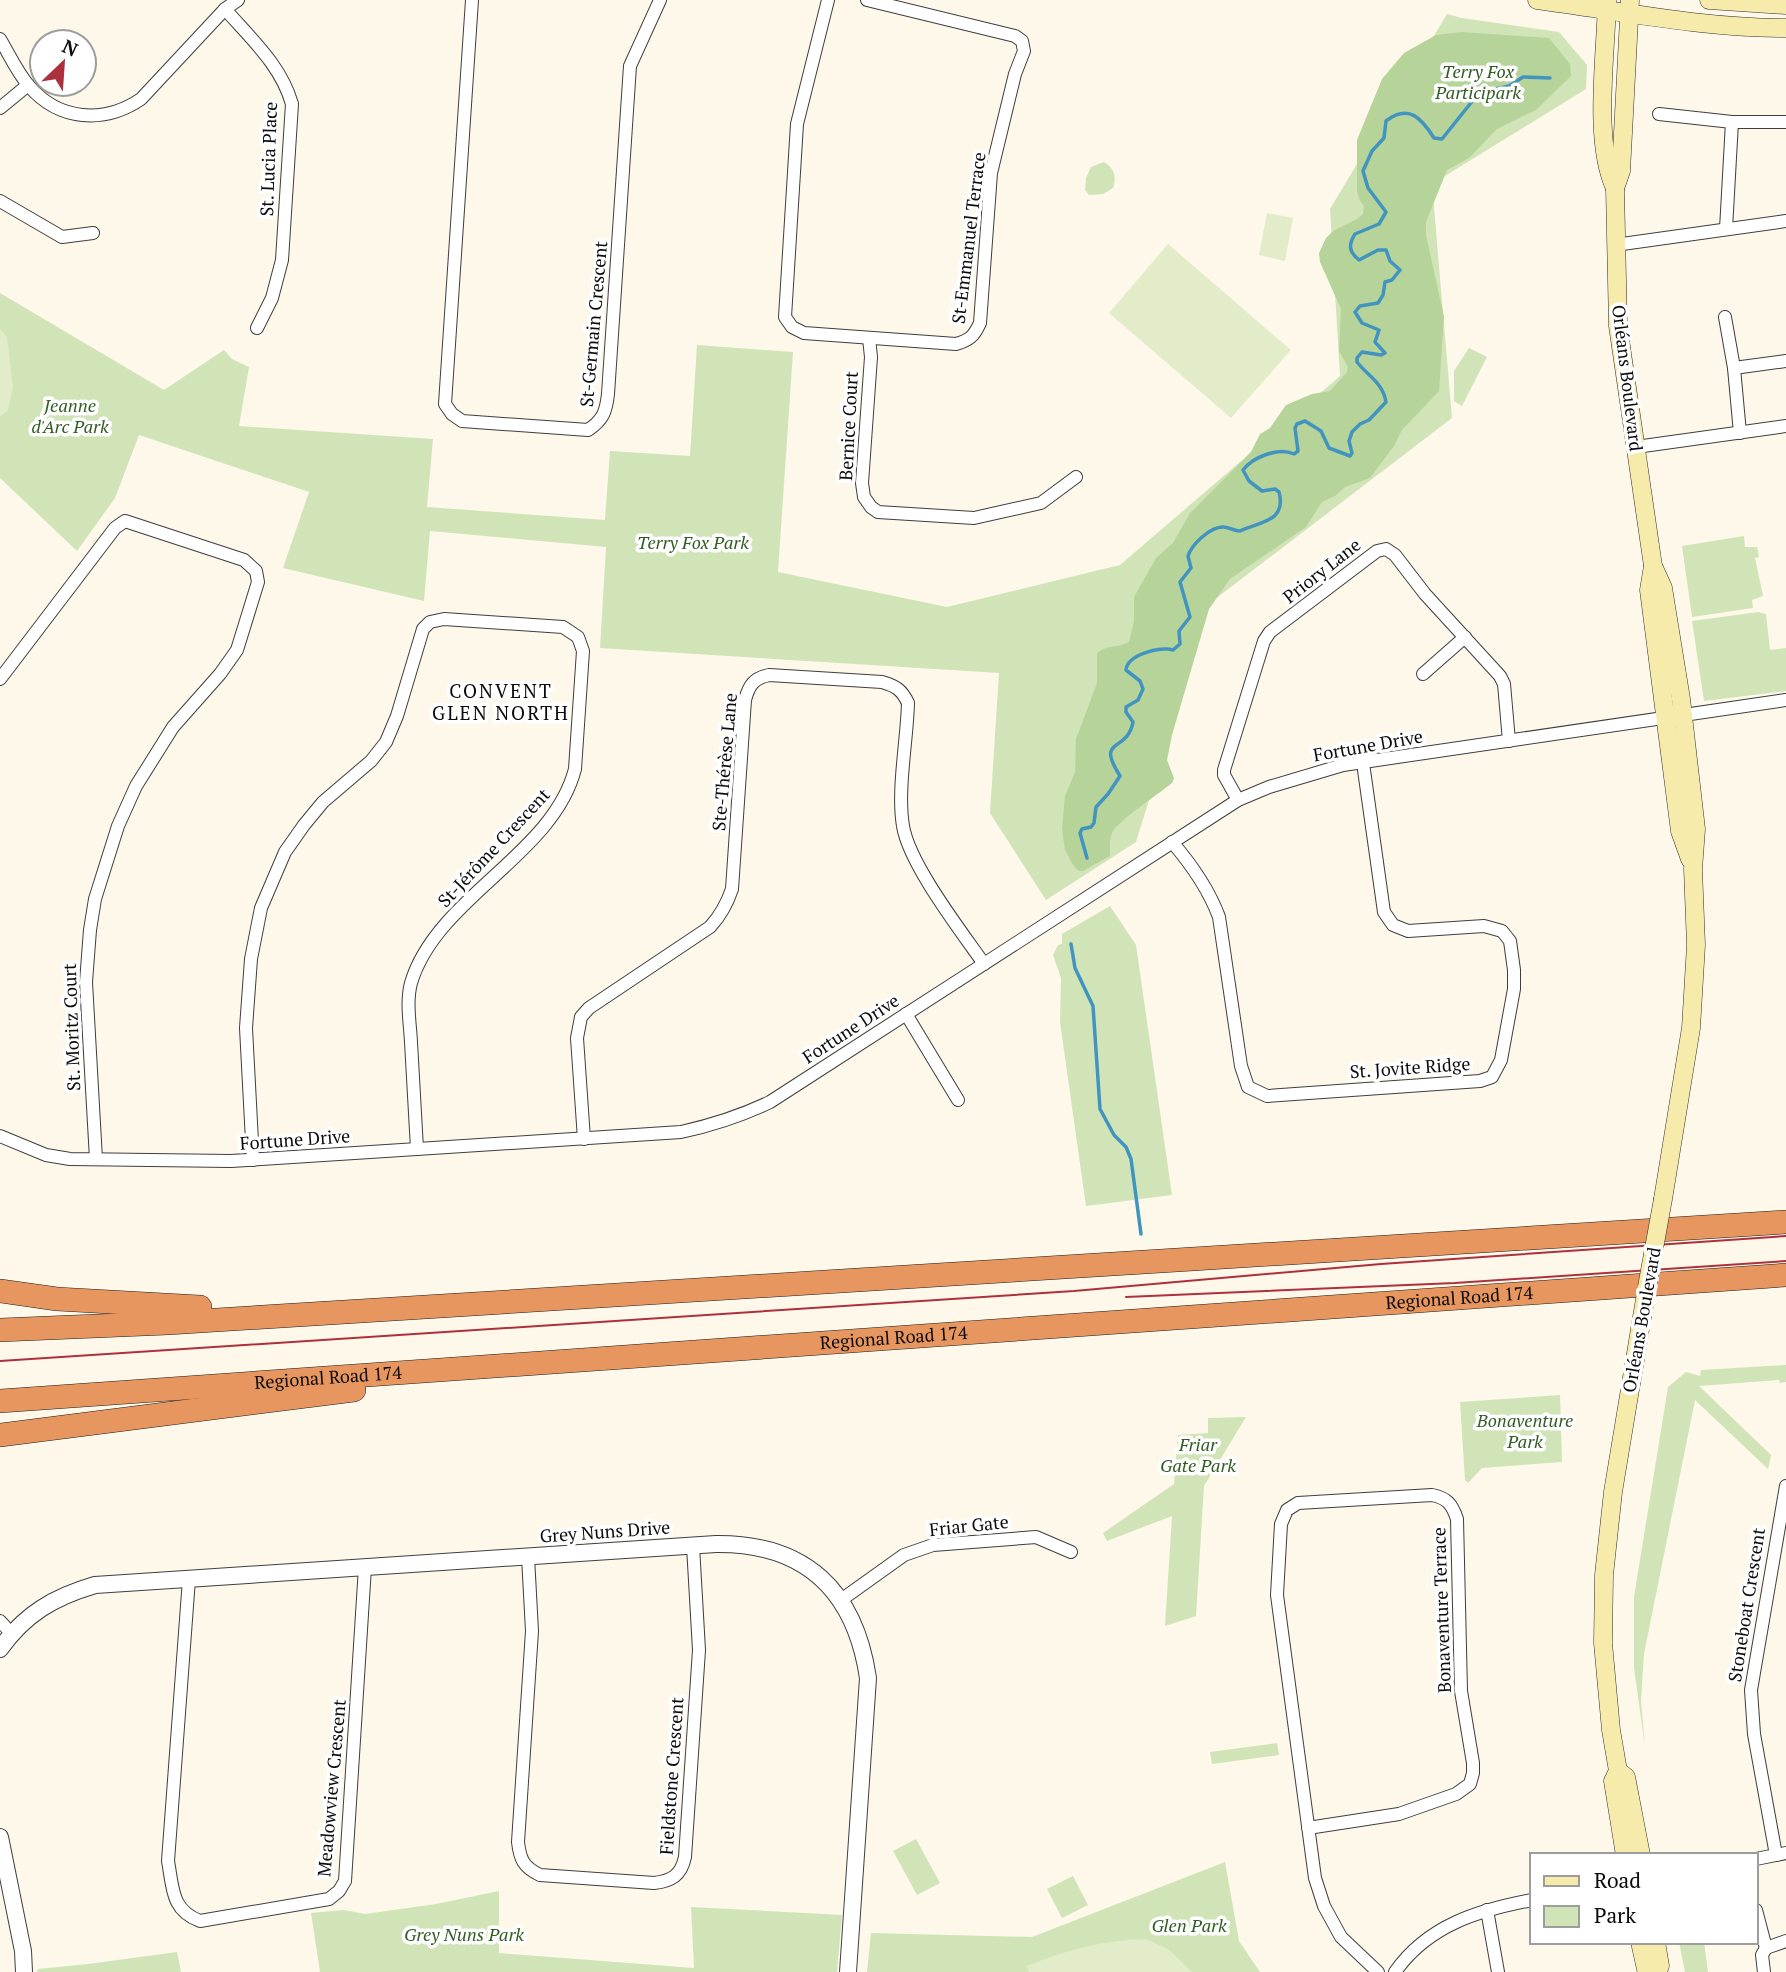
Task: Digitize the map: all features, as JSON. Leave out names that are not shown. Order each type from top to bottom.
[{"type":"highway","points":[[0,1330],[584,1297],[1786,1222]]},
{"type":"highway","name":"Regional Road 174","points":[[0,1401],[1786,1275]]},
{"type":"highway","points":[[0,1290],[70,1300],[226,1307],[361,1306],[584,1297]]},
{"type":"highway","points":[[0,1435],[590,1359]]},
{"type":"main road","points":[[1537,0],[1629,8],[1753,28],[1786,28]]},
{"type":"main road","points":[[1709,0],[1786,5]]},
{"type":"main road","name":"Orléans Boulevard","points":[[1607,6],[1604,126],[1606,170],[1615,188]]},
{"type":"main road","name":"Orléans Boulevard","points":[[1625,1853],[1613,1781],[1618,1770],[1603,1643],[1604,1575],[1612,1492],[1691,1028],[1696,945],[1693,869],[1681,831],[1675,718],[1663,588],[1653,566],[1618,326],[1615,188],[1621,171],[1629,8]]},
{"type":"main road","name":"Orléans Boulevard","points":[[1618,1770],[1626,1777],[1641,1853]]},
{"type":"main road","points":[[1640,1944],[1649,1972]]},
{"type":"main road","points":[[1656,1944],[1660,1966],[1657,1972]]},
{"type":"street","points":[[41,98],[68,113],[99,117],[128,108],[152,88],[225,9],[238,0]]},
{"type":"street","name":"St-Germain Crescent","points":[[472,0],[445,404],[452,414],[463,421],[587,430],[599,423],[606,412],[630,66],[660,0]]},
{"type":"street","name":"St-Emmanuel Terrace","points":[[828,0],[797,124],[785,317],[792,327],[804,333],[956,344],[975,336],[980,323],[991,173],[1015,74],[1024,51],[1022,41],[1016,36],[867,0]]},
{"type":"street","name":"St. Lucia Place","points":[[225,9],[278,69],[292,104],[282,260],[272,298],[257,328]]},
{"type":"street","points":[[0,39],[28,85],[0,108]]},
{"type":"street","points":[[1659,114],[1732,122],[1786,122]]},
{"type":"street","points":[[1726,229],[1732,122]]},
{"type":"street","points":[[0,201],[62,237],[93,233]]},
{"type":"street","points":[[1615,245],[1786,221]]},
{"type":"street","points":[[1725,317],[1734,368],[1740,433]]},
{"type":"street","name":"Bernice Court","points":[[869,338],[871,357],[862,483],[864,497],[878,512],[974,519],[1041,503],[1076,477]]},
{"type":"street","points":[[1734,368],[1786,360]]},
{"type":"street","points":[[1636,447],[1786,426]]},
{"type":"street","name":"St. Moritz Court","points":[[0,679],[115,528],[125,521],[244,560],[256,571],[256,593],[237,650],[220,674],[179,719],[155,753],[127,806],[103,869],[90,930],[86,982],[96,1159]]},
{"type":"street","name":"Priory Lane","points":[[1238,800],[1224,775],[1224,770],[1269,632],[1377,551],[1386,550],[1395,555],[1425,594],[1500,677],[1504,684],[1509,741]]},
{"type":"street","name":"St-Jérôme Crescent","points":[[253,1160],[246,1051],[251,959],[261,908],[285,852],[323,802],[371,761],[386,742],[397,716],[423,629],[430,622],[444,619],[563,626],[578,637],[583,651],[575,769],[571,786],[557,812],[434,938],[419,965],[408,997],[417,1149]]},
{"type":"street","points":[[1423,674],[1465,637]]},
{"type":"street","name":"Ste-Thérèse Lane","points":[[584,1139],[577,1038],[581,1017],[589,1008],[710,926],[727,903],[734,869],[745,700],[748,687],[759,677],[769,675],[883,682],[902,691],[908,703],[902,808],[903,827],[908,844],[918,865],[984,964]]},
{"type":"street","name":"Fortune Drive","points":[[0,1136],[46,1155],[70,1159],[253,1160],[681,1132],[713,1125],[744,1115],[770,1102],[1238,800],[1319,771],[1786,700]]},
{"type":"street","name":"St. Jovite Ridge","points":[[1172,842],[1199,877],[1214,902],[1219,917],[1241,1066],[1248,1087],[1267,1096],[1480,1081],[1492,1077],[1501,1060],[1514,989],[1510,941],[1502,931],[1484,926],[1408,930],[1393,925],[1384,912],[1363,763]]},
{"type":"street","points":[[906,1014],[958,1100]]},
{"type":"street","name":"Stoneboat Crescent","points":[[1781,1854],[1754,1734],[1751,1690],[1786,1486]]},
{"type":"street","name":"Bonaventure Terrace","points":[[1308,1828],[1399,1814],[1456,1794],[1470,1784],[1473,1763],[1461,1692],[1457,1519],[1448,1501],[1440,1497],[1432,1495],[1298,1503],[1283,1517],[1276,1595],[1308,1828],[1315,1878],[1324,1906],[1341,1937],[1378,1972]]},
{"type":"street","name":"Friar Gate","points":[[841,1600],[904,1555],[933,1545],[1036,1537],[1071,1552]]},
{"type":"street","name":"Grey Nuns Drive","points":[[0,1649],[6,1627],[68,1593],[95,1585],[693,1546],[739,1544],[774,1551],[815,1573],[841,1600],[852,1616],[863,1648],[868,1678],[848,1972]]},
{"type":"street","name":"Fieldstone Crescent","points":[[528,1556],[533,1631],[519,1856],[529,1870],[540,1875],[654,1883],[668,1881],[677,1875],[685,1857],[699,1650],[693,1546]]},
{"type":"street","name":"Meadowview Crescent","points":[[189,1580],[168,1861],[176,1901],[187,1916],[200,1921],[329,1899],[339,1891],[345,1881],[365,1567]]},
{"type":"street","points":[[0,1837],[23,1951],[24,1972]]},
{"type":"street","points":[[1758,1858],[1781,1854]]},
{"type":"street","points":[[1395,1972],[1415,1949],[1438,1930],[1487,1910],[1530,1900]]},
{"type":"street","points":[[1487,1910],[1498,1972]]},
{"type":"street","points":[[1758,1918],[1766,1948]]},
{"type":"street","points":[[1765,1972],[1762,1955],[1766,1948],[1786,1941]]},
{"type":"green space","points":[[1447,14],[1559,32],[1587,65],[1586,89],[1432,184],[1452,418],[1210,603],[1136,842],[1046,900],[990,813],[999,673],[600,648],[606,547],[430,531],[424,601],[283,568],[309,492],[139,435],[115,498],[77,551],[0,478],[0,293],[164,390],[224,350],[232,359],[249,367],[239,426],[433,439],[427,507],[605,520],[610,451],[690,456],[697,345],[793,352],[778,572],[947,607],[1120,565],[1340,376],[1330,209]]},
{"type":"green space","name":"Terry Fox Participark","points":[[1461,32],[1549,38],[1570,64],[1571,76],[1536,110],[1497,129],[1469,158],[1447,170],[1426,222],[1426,235],[1444,317],[1439,391],[1402,430],[1394,446],[1370,478],[1345,487],[1322,502],[1306,527],[1230,579],[1209,609],[1172,735],[1167,760],[1174,778],[1172,783],[1115,828],[1110,839],[1110,856],[1079,871],[1065,850],[1062,829],[1065,796],[1075,772],[1076,739],[1097,683],[1097,653],[1129,642],[1134,621],[1134,597],[1156,558],[1173,543],[1190,513],[1251,452],[1260,434],[1270,428],[1286,405],[1312,394],[1330,391],[1347,372],[1348,367],[1339,351],[1341,309],[1320,262],[1319,253],[1326,238],[1333,231],[1363,214],[1364,206],[1357,191],[1357,140],[1382,79],[1404,53],[1436,35]]},
{"type":"green space","points":[[1104,162],[1114,173],[1113,188],[1103,194],[1089,195],[1085,190],[1091,167]]},
{"type":"green space","points":[[1267,213],[1293,218],[1285,261],[1259,255]]},
{"type":"green space","points":[[1168,244],[1291,350],[1231,418],[1109,313]]},
{"type":"green space","points":[[0,329],[7,337],[13,387],[8,410],[0,417]]},
{"type":"green space","points":[[1469,348],[1487,357],[1462,406],[1454,401],[1454,371]]},
{"type":"green space","points":[[1744,536],[1745,547],[1757,547],[1759,557],[1755,558],[1763,596],[1752,600],[1753,608],[1692,617],[1682,546]]},
{"type":"green space","points":[[1758,612],[1766,614],[1770,650],[1786,648],[1786,691],[1704,701],[1692,621]]},
{"type":"green space","points":[[1110,906],[1136,945],[1172,1195],[1086,1206],[1060,1022],[1061,978],[1053,955],[1058,945],[1062,944],[1062,934]]},
{"type":"green space","points":[[1786,1365],[1786,1382],[1780,1383],[1779,1380],[1699,1386],[1771,1455],[1768,1469],[1695,1400],[1644,1654],[1641,1701],[1645,1747],[1634,1668],[1634,1597],[1668,1387],[1686,1372],[1700,1376],[1701,1370]]},
{"type":"green space","name":"Bonaventure Park","points":[[1560,1395],[1562,1462],[1482,1468],[1468,1483],[1465,1480],[1460,1402]]},
{"type":"green space","name":"Friar Gate Park","points":[[1246,1417],[1204,1486],[1196,1616],[1165,1626],[1172,1516],[1107,1541],[1103,1533],[1174,1484],[1178,1435],[1208,1433],[1208,1418]]},
{"type":"green space","points":[[1277,1743],[1279,1755],[1212,1764],[1210,1752]]},
{"type":"green space","points":[[916,1839],[940,1883],[917,1895],[893,1851]]},
{"type":"green space","name":"Glen Park","points":[[1225,1862],[1239,1941],[1260,1972],[867,1972],[871,1933],[1032,1937]]},
{"type":"green space","points":[[1073,1876],[1088,1905],[1062,1918],[1047,1889]]},
{"type":"green space","name":"Grey Nuns Park","points":[[499,1891],[499,1953],[694,1968],[691,1907],[842,1915],[837,1972],[320,1972],[311,1913],[344,1910],[365,1914],[436,1904]]},
{"type":"green space","points":[[1146,1939],[1168,1949],[1192,1972],[1029,1972],[1027,1966],[1085,1947]]},
{"type":"green space","points":[[1679,1944],[1704,1944],[1708,1972],[1685,1972]]},
{"type":"green space","points":[[177,1952],[181,1972],[37,1972],[38,1969]]},
{"type":"waterway","points":[[1087,858],[1080,833],[1094,823],[1096,807],[1120,776],[1113,764],[1112,750],[1130,732],[1133,722],[1126,712],[1126,707],[1138,700],[1143,689],[1140,681],[1126,670],[1138,656],[1160,649],[1173,650],[1180,644],[1179,631],[1190,617],[1180,582],[1191,568],[1188,556],[1193,546],[1218,528],[1240,531],[1275,515],[1279,509],[1279,492],[1275,489],[1262,491],[1249,481],[1243,470],[1266,454],[1294,454],[1298,451],[1295,428],[1297,424],[1305,421],[1321,431],[1329,448],[1350,456],[1352,453],[1349,441],[1352,432],[1369,420],[1386,402],[1378,385],[1357,362],[1362,352],[1381,355],[1385,353],[1375,342],[1379,330],[1362,323],[1355,312],[1360,306],[1378,303],[1383,295],[1385,282],[1392,280],[1400,270],[1390,261],[1386,250],[1378,250],[1359,260],[1351,251],[1355,234],[1379,224],[1386,212],[1368,188],[1363,171],[1372,151],[1384,138],[1386,121],[1408,113],[1420,120],[1434,138],[1442,139],[1474,99],[1487,91],[1509,86],[1523,77],[1550,78]]},
{"type":"waterway","points":[[1071,944],[1075,968],[1093,1006],[1100,1109],[1131,1159],[1141,1234]]},
{"type":"tram line","points":[[0,1361],[1074,1291],[1381,1264],[1786,1236]]},
{"type":"tram line","points":[[1126,1297],[1455,1283],[1786,1261]]},
{"type":"district","name":"CONVENT GLEN NORTH","points":[[501,702]]},
{"type":"park label","name":"Jeanne d'Arc Park","points":[[70,416]]},
{"type":"park label","name":"Terry Fox Park","points":[[693,543]]}]
